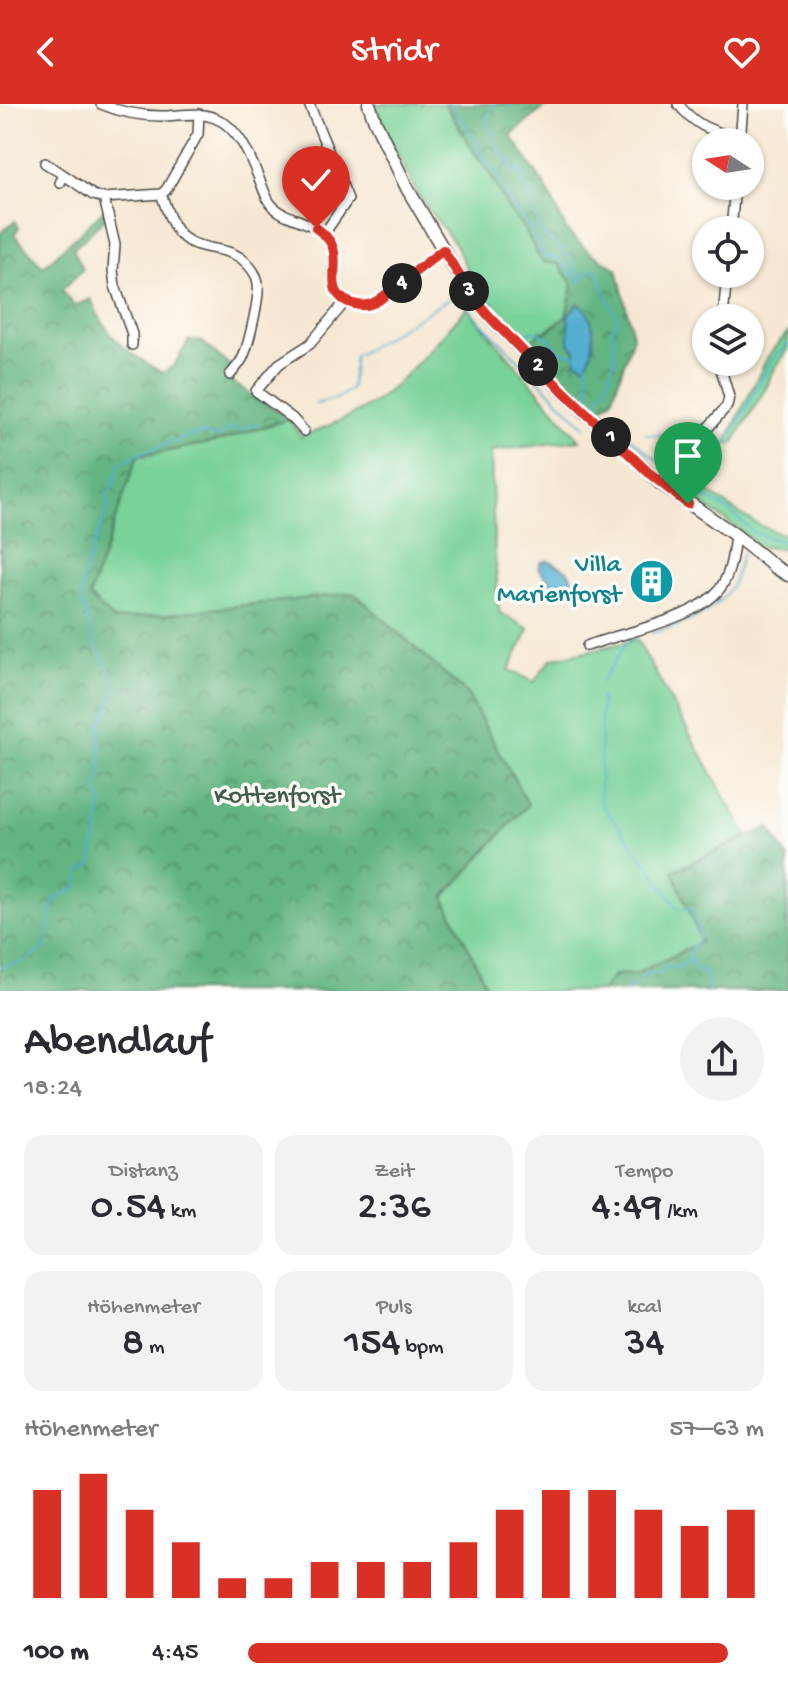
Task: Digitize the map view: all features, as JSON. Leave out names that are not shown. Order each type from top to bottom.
[{"type":"main road","points":[[369,104],[393,161],[443,250],[488,315],[660,483],[788,575]]},
{"type":"street","points":[[101,104],[133,114],[160,116],[196,111],[218,119],[231,128],[252,160],[272,205],[316,228],[330,241],[335,255],[335,286],[346,301],[361,306],[373,303],[443,250]]},
{"type":"street","points":[[309,104],[348,199],[324,234]]},
{"type":"street","points":[[678,104],[692,120],[706,128]]},
{"type":"street","points":[[741,128],[743,104]]},
{"type":"street","points":[[45,163],[62,179],[104,198],[161,194],[198,134],[196,111]]},
{"type":"street","points":[[161,194],[175,228],[184,238],[207,249],[230,253],[242,259],[252,269],[258,282],[244,358],[230,375]]},
{"type":"street","points":[[104,198],[115,245],[115,286],[132,334],[132,345]]},
{"type":"street","points":[[304,431],[256,391],[279,364],[310,344],[346,301]]},
{"type":"street","points":[[660,483],[727,406],[729,397],[723,376]]},
{"type":"street","points":[[587,646],[656,625],[711,598],[722,586],[729,570],[735,535]]},
{"type":"green space","points":[[375,104],[445,104],[540,259],[558,264],[573,285],[566,317],[526,347],[493,313],[478,292],[455,244],[419,197]]},
{"type":"green space","points":[[445,104],[549,104],[511,135],[547,189],[567,231],[588,251],[617,269],[633,336],[612,400],[596,414],[526,347],[541,331],[545,333],[566,317],[573,285],[558,264],[540,259]]},
{"type":"green space","name":"Kottenforst","points":[[104,210],[106,218],[73,249],[83,269],[62,290],[74,306],[91,299],[111,334],[139,358],[163,373],[175,364],[189,340],[201,341],[232,367],[226,378],[289,419],[219,441],[137,457],[89,597],[114,620],[354,593],[467,694],[528,804],[444,897],[489,991],[0,991],[0,233],[15,221],[19,228],[14,234],[43,267]]},
{"type":"green space","points":[[467,308],[580,440],[491,451],[499,612],[529,629],[509,670],[534,682],[551,659],[637,640],[747,836],[673,871],[702,942],[636,974],[614,975],[602,991],[489,991],[444,897],[528,804],[467,694],[354,593],[114,620],[89,596],[137,457],[219,441],[289,419],[301,437],[344,418],[376,401],[396,384]]},
{"type":"green space","points":[[788,332],[788,350],[732,445],[726,442],[758,376],[764,376],[768,356]]},
{"type":"green space","points":[[680,471],[746,518],[788,535],[788,549],[760,547],[673,485]]},
{"type":"green space","points":[[769,827],[788,859],[788,991],[602,991],[614,975],[636,974],[701,942],[673,871]]},
{"type":"water","points":[[578,303],[592,324],[592,350],[586,366],[575,361],[576,350],[569,344],[568,315]]},
{"type":"water","points":[[548,560],[567,570],[573,580],[570,588],[553,587],[539,568],[541,562]]},
{"type":"waterway","points":[[451,104],[477,143],[476,147],[484,160],[494,170],[512,206],[529,227],[544,257],[559,258],[579,281],[591,270],[598,271],[618,318],[613,328],[614,362],[598,403],[617,431],[663,465]]},
{"type":"waterway","points":[[495,104],[489,115],[489,127],[501,153],[512,161],[510,169],[523,175],[524,186],[530,191],[528,198],[541,231],[571,260],[578,272],[585,275]]},
{"type":"waterway","points":[[508,104],[513,104]]},
{"type":"waterway","points":[[316,404],[338,398],[351,389],[355,356],[447,300],[461,296],[465,302]]},
{"type":"waterway","points":[[468,306],[586,428]]},
{"type":"waterway","points":[[520,339],[534,330],[549,338],[558,350],[576,355]]},
{"type":"waterway","points":[[703,444],[726,445],[773,358],[788,344]]},
{"type":"waterway","points":[[587,363],[593,411]]},
{"type":"waterway","points":[[87,617],[81,599],[84,577],[109,505],[106,494],[114,485],[119,464],[198,433],[218,437],[230,429],[241,430],[258,424]]},
{"type":"waterway","points":[[646,434],[668,435],[679,440]]},
{"type":"waterway","points":[[676,475],[693,490],[730,511],[754,533],[788,543]]},
{"type":"waterway","points":[[652,633],[684,623],[714,606],[731,586],[742,554]]},
{"type":"waterway","points":[[0,966],[21,963],[45,948],[54,900],[76,888],[81,871],[91,865],[102,803],[96,786],[101,779],[100,722],[109,709],[115,682],[92,637],[87,618]]},
{"type":"waterway","points":[[601,682],[628,640],[638,636]]},
{"type":"waterway","points":[[601,698],[600,802],[678,909],[692,908],[700,937],[690,950],[689,958],[696,969],[707,975],[709,991]]},
{"type":"waterway","points":[[642,979],[648,972],[659,974],[667,966],[676,967],[690,960]]},
{"type":"waterway","points":[[627,991],[633,985]]},
{"type":"place","name":"Villa Marienforst","points":[[652,581]]},
{"type":"route","points":[[316,228],[330,241],[335,255],[333,276],[339,294],[346,301],[361,306],[379,300],[443,250],[473,297],[537,366],[649,473],[688,504]]}]
